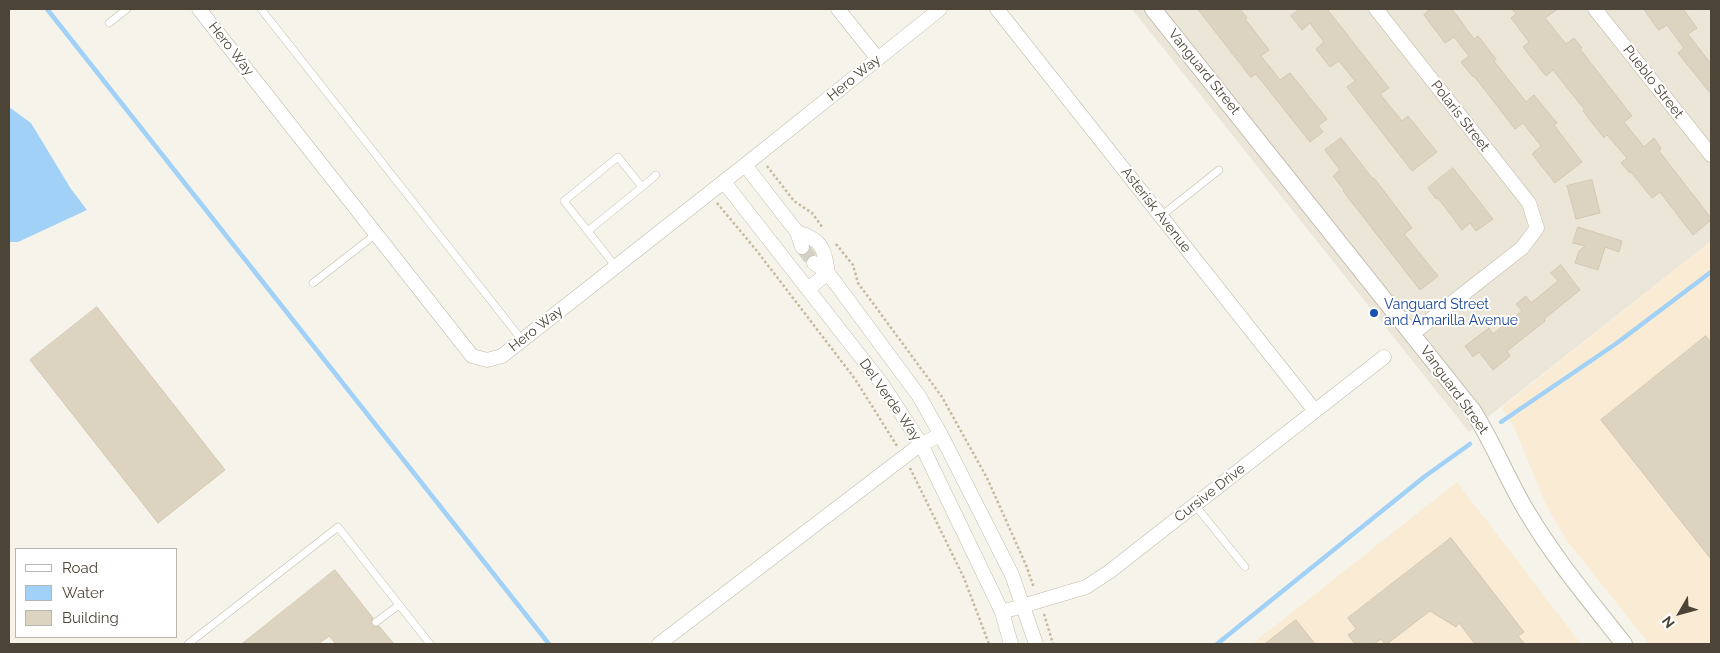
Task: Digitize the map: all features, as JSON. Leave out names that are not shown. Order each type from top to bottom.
[{"type":"street","name":"Hero Way","points":[[200,9],[472,356],[487,360],[502,356],[709,194],[940,9]]},
{"type":"street","points":[[838,9],[878,59]]},
{"type":"street","name":"Asterisk Avenue","points":[[997,9],[1315,411]]},
{"type":"street","name":"Vanguard Street","points":[[1153,9],[1473,411],[1526,511],[1558,561],[1624,644]]},
{"type":"street","name":"Polaris Street","points":[[1376,9],[1529,203],[1536,228],[1522,248],[1412,334]]},
{"type":"street","name":"Pueblo Street","points":[[1595,9],[1711,155]]},
{"type":"street","name":"Del Verde Way","points":[[745,165],[797,232],[802,247]]},
{"type":"street","name":"Del Verde Way","points":[[724,182],[882,384],[921,444],[970,542],[1002,612],[1011,644]]},
{"type":"street","name":"Del Verde Way","points":[[797,232],[813,237],[825,253],[828,273]]},
{"type":"street","name":"Del Verde Way","points":[[814,263],[828,273],[920,396],[1012,575],[1036,644]]},
{"type":"street","points":[[808,289],[828,273]]},
{"type":"street","name":"Cursive Drive","points":[[1002,612],[1086,587],[1109,572],[1384,356]]},
{"type":"street","points":[[659,644],[921,444],[941,435]]},
{"type":"lane","points":[[109,23],[127,9]]},
{"type":"lane","points":[[261,9],[522,340]]},
{"type":"lane","points":[[616,267],[564,200],[618,157],[642,187]]},
{"type":"lane","points":[[1161,216],[1219,170]]},
{"type":"lane","points":[[588,231],[656,175]]},
{"type":"lane","points":[[313,284],[376,234]]},
{"type":"lane","points":[[1195,505],[1245,567]]},
{"type":"lane","points":[[188,644],[338,527],[430,644]]},
{"type":"lane","points":[[376,622],[399,604]]},
{"type":"path","points":[[709,194],[757,251],[855,379],[905,457],[964,578],[988,644]]},
{"type":"shaded area","points":[[1132,9],[1711,9],[1711,241],[1469,432]]},
{"type":"shaded area","points":[[1711,241],[1711,644],[1649,644],[1566,539],[1547,507],[1517,434],[1501,408]]},
{"type":"shaded area","points":[[1457,482],[1581,644],[1252,644]]},
{"type":"water","points":[[9,107],[31,123],[71,189],[87,210],[18,242],[9,242]]},
{"type":"building","points":[[1198,9],[1240,9],[1247,18],[1245,19],[1269,50],[1261,56],[1280,80],[1290,73],[1327,119],[1318,126],[1323,132],[1310,142],[1256,74],[1251,77]]},
{"type":"building","points":[[1300,9],[1327,9],[1389,88],[1380,94],[1402,121],[1408,116],[1437,152],[1412,171],[1347,87],[1355,81],[1339,61],[1330,67],[1316,49],[1324,42],[1310,23],[1302,30],[1291,16]]},
{"type":"building","points":[[1431,9],[1452,9],[1474,39],[1478,36],[1496,59],[1494,61],[1526,102],[1534,95],[1557,123],[1554,125],[1582,162],[1555,183],[1532,154],[1541,146],[1523,123],[1515,129],[1461,62],[1469,56],[1454,37],[1445,43],[1424,15]]},
{"type":"building","points":[[1512,9],[1558,9],[1545,18],[1566,44],[1574,38],[1582,48],[1580,49],[1632,116],[1624,122],[1644,147],[1654,138],[1661,148],[1659,151],[1711,220],[1693,235],[1660,192],[1652,198],[1631,172],[1621,163],[1627,158],[1607,135],[1604,138],[1553,70],[1546,76],[1523,47],[1529,42],[1511,18],[1516,14]]},
{"type":"building","points":[[1644,9],[1683,9],[1697,28],[1688,34],[1711,64],[1711,94],[1678,53],[1684,48],[1667,25],[1659,30]]},
{"type":"building","points":[[1341,138],[1412,228],[1404,234],[1438,276],[1420,290],[1333,176],[1340,170],[1325,150]]},
{"type":"building","points":[[1453,168],[1493,219],[1476,231],[1470,223],[1462,230],[1428,188]]},
{"type":"building","points":[[1592,180],[1600,213],[1576,219],[1567,186]]},
{"type":"building","points":[[1578,227],[1622,241],[1619,252],[1605,247],[1598,270],[1575,263],[1579,251],[1585,246],[1573,243]]},
{"type":"building","points":[[1561,265],[1580,290],[1507,351],[1510,356],[1493,370],[1479,352],[1473,357],[1465,346],[1489,328],[1493,334],[1522,311],[1516,304],[1526,296],[1531,303],[1558,281],[1551,273]]},
{"type":"building","points":[[97,307],[225,470],[158,523],[30,360]]},
{"type":"building","points":[[1706,336],[1711,343],[1711,559],[1601,420]]},
{"type":"building","points":[[1451,538],[1524,632],[1518,636],[1525,644],[1475,644],[1459,623],[1456,627],[1430,611],[1387,644],[1381,639],[1374,644],[1355,644],[1348,635],[1356,629],[1348,618]]},
{"type":"building","points":[[335,570],[373,618],[372,626],[379,626],[394,644],[336,644],[329,636],[318,644],[242,644]]},
{"type":"building","points":[[1296,620],[1315,644],[1265,644]]},
{"type":"waterway","points":[[47,9],[549,644]]},
{"type":"waterway","points":[[1501,422],[1617,343],[1711,272]]},
{"type":"waterway","points":[[1217,644],[1424,477],[1470,444]]},
{"type":"tunnel","points":[[802,247],[814,263]]},
{"type":"place","name":"Vanguard Street and Amarilla Avenue","points":[[1374,313]]}]
